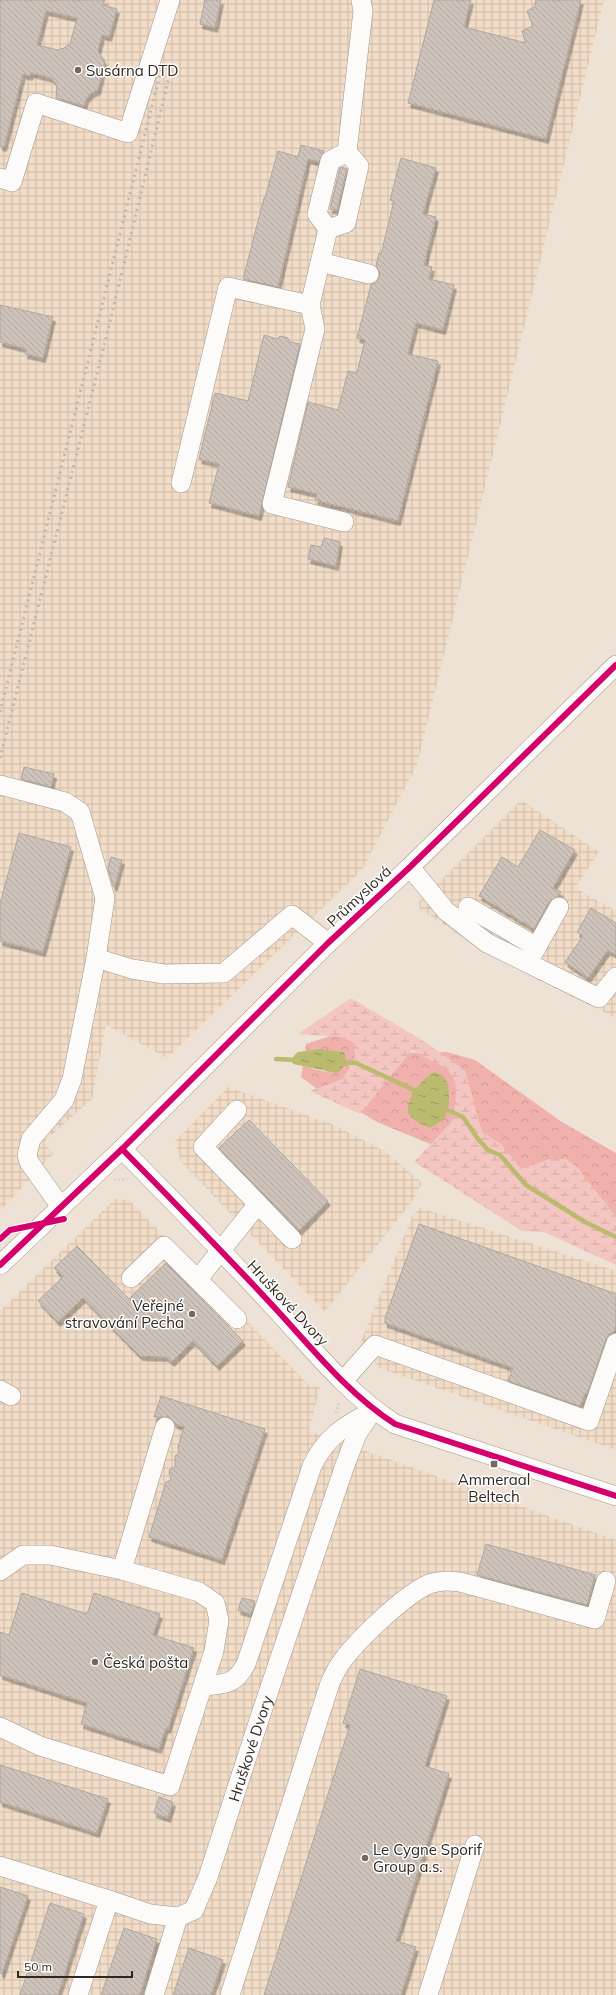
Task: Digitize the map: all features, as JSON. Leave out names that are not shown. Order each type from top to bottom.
[{"type":"street","points":[[0,178],[12,182],[36,103],[128,133],[170,0]]},
{"type":"street","points":[[328,229],[346,223],[359,166],[348,152],[363,11],[361,0]]},
{"type":"street","points":[[344,522],[272,504],[315,329],[310,305],[328,229],[317,214],[330,161],[348,152]]},
{"type":"street","points":[[320,262],[369,274]]},
{"type":"street","points":[[181,483],[228,287],[310,305]]},
{"type":"street","name":"Průmyslová","points":[[122,1149],[328,943],[410,867],[616,665]]},
{"type":"street","points":[[0,786],[65,802],[80,812],[105,898],[96,958],[72,1079],[64,1100],[31,1139],[27,1155],[29,1162],[61,1207]]},
{"type":"street","points":[[410,867],[446,911],[487,943],[599,998],[616,977]]},
{"type":"street","points":[[468,907],[537,947]]},
{"type":"street","points":[[528,963],[559,907]]},
{"type":"street","points":[[96,958],[132,969],[164,974],[224,973],[292,915],[328,943]]},
{"type":"street","points":[[237,1110],[203,1147],[292,1239]]},
{"type":"street","points":[[0,1265],[122,1149]]},
{"type":"street","name":"Hruškové Dvory","points":[[122,1149],[220,1250],[343,1381],[373,1410],[395,1424],[616,1496]]},
{"type":"street","points":[[198,1279],[258,1204]]},
{"type":"street","points":[[131,1278],[164,1246],[237,1319]]},
{"type":"street","points":[[343,1381],[375,1345],[589,1421],[616,1343]]},
{"type":"street","points":[[202,1686],[232,1682],[241,1675],[246,1664],[309,1474],[319,1451],[334,1434],[373,1410]]},
{"type":"street","name":"Hruškové Dvory","points":[[178,1918],[194,1910],[202,1896],[345,1465],[357,1434],[373,1410]]},
{"type":"street","points":[[122,1570],[165,1427]]},
{"type":"street","points":[[0,1571],[23,1555],[50,1555],[122,1570],[199,1592],[215,1604],[219,1620],[214,1651],[170,1786],[40,1746],[0,1727]]},
{"type":"street","points":[[230,1995],[330,1683],[340,1664],[360,1641],[402,1600],[429,1584],[445,1580],[460,1582],[596,1619],[606,1581]]},
{"type":"street","points":[[428,1995],[475,1845]]},
{"type":"street","points":[[0,1866],[150,1914],[178,1918],[154,1995]]},
{"type":"street","points":[[78,1995],[108,1900]]},
{"type":"shaded area","points":[[0,0],[604,0],[417,765],[362,870],[167,1058],[106,1025],[92,1099],[44,1142],[53,1154],[0,1211]]},
{"type":"shaded area","points":[[521,800],[599,852],[575,888],[616,911],[616,1018],[540,981],[479,948],[420,909],[419,902]]},
{"type":"shaded area","points":[[228,1087],[334,1125],[386,1152],[422,1183],[413,1200],[325,1312],[181,1162],[175,1141]]},
{"type":"shaded area","points":[[115,1199],[129,1200],[310,1386],[320,1387],[309,1431],[616,1540],[616,1995],[0,1995],[0,1311]]},
{"type":"shaded area","points":[[421,1208],[616,1271],[616,1450],[379,1368],[360,1343],[413,1215]]},
{"type":"green space","points":[[351,998],[422,1040],[465,1070],[482,1132],[501,1144],[521,1169],[550,1159],[566,1159],[578,1168],[616,1217],[616,1265],[544,1232],[522,1231],[416,1163],[415,1161],[453,1120],[456,1095],[455,1080],[447,1069],[412,1050],[360,1114],[310,1091],[343,1079],[355,1055],[353,1042],[341,1037],[298,1034]]},
{"type":"green space","points":[[336,1034],[403,1053],[447,1052],[475,1060],[562,1122],[616,1153],[616,1260],[430,1144],[377,1122],[342,1101],[325,1095],[301,1077],[303,1066],[326,1072],[319,1049],[305,1051],[306,1044]]},
{"type":"water","points":[[319,1049],[344,1052],[346,1058],[342,1069],[337,1073],[293,1064],[291,1059],[298,1052]]},
{"type":"water","points":[[435,1072],[443,1076],[447,1083],[449,1104],[447,1113],[442,1121],[429,1128],[410,1116],[408,1104],[419,1084]]},
{"type":"building","points":[[0,0],[105,0],[103,5],[117,9],[109,37],[102,35],[98,51],[105,62],[98,90],[90,94],[86,99],[84,106],[56,98],[57,85],[51,78],[31,73],[30,76],[23,74],[4,147],[0,146]],"holes":[[[46,11],[77,18],[70,44],[58,50],[37,45]]]},
{"type":"building","points":[[205,0],[221,0],[215,28],[200,24]]},
{"type":"building","points":[[434,0],[471,0],[464,27],[526,43],[522,31],[533,26],[527,11],[534,7],[536,0],[581,0],[546,139],[408,103]]},
{"type":"building","points":[[301,145],[324,151],[319,162],[308,159],[278,287],[243,279],[278,151],[298,157]]},
{"type":"building","points":[[401,158],[436,168],[423,214],[436,217],[424,265],[432,267],[429,279],[454,285],[443,330],[416,323],[408,354],[438,361],[398,521],[315,500],[317,494],[288,487],[308,402],[338,410],[348,371],[357,373],[365,340],[357,338],[371,285],[377,282],[380,276],[376,266],[379,253],[381,254],[394,201],[390,200]]},
{"type":"building","points":[[342,167],[347,169],[337,210],[330,209],[340,168]]},
{"type":"building","points":[[0,305],[53,317],[43,358],[25,354],[26,349],[0,342]]},
{"type":"building","points":[[264,335],[277,339],[280,336],[288,338],[290,342],[300,344],[259,516],[209,503],[219,464],[199,459],[215,393],[248,401]]},
{"type":"building","points":[[324,538],[340,542],[336,566],[308,559],[311,545],[321,547]]},
{"type":"building","points":[[24,767],[54,774],[51,787],[21,779]]},
{"type":"building","points":[[540,830],[575,850],[553,888],[561,892],[549,902],[534,929],[479,896],[502,857],[518,867]]},
{"type":"building","points":[[19,833],[71,847],[43,952],[0,941],[0,904]]},
{"type":"building","points":[[111,857],[122,860],[115,886],[113,886],[108,869]]},
{"type":"building","points":[[591,908],[616,923],[616,955],[608,950],[588,978],[565,962],[583,936],[577,932]]},
{"type":"building","points":[[249,1120],[328,1201],[299,1231],[219,1148]]},
{"type":"building","points":[[419,1224],[616,1294],[616,1326],[614,1332],[609,1334],[606,1339],[587,1394],[585,1393],[580,1406],[508,1381],[513,1368],[385,1323],[385,1318]]},
{"type":"building","points":[[77,1246],[129,1299],[166,1263],[243,1341],[217,1366],[193,1341],[172,1362],[166,1357],[140,1356],[83,1298],[58,1322],[38,1301],[63,1277],[54,1268]]},
{"type":"building","points":[[161,1396],[265,1429],[222,1560],[149,1537],[166,1482],[171,1480],[169,1473],[170,1469],[175,1467],[175,1456],[179,1453],[178,1447],[184,1427],[175,1424],[169,1417],[154,1417]]},
{"type":"building","points":[[486,1544],[595,1575],[587,1605],[477,1575]]},
{"type":"building","name":"Česká pošta","points":[[22,1593],[87,1614],[94,1593],[160,1614],[153,1635],[194,1648],[168,1729],[166,1728],[159,1749],[81,1724],[87,1703],[0,1675],[0,1632],[9,1635]]},
{"type":"building","points":[[242,1598],[255,1601],[251,1614],[238,1610]]},
{"type":"building","name":"Le Cygne Sporif Group a.s.","points":[[360,1669],[447,1696],[425,1766],[449,1774],[396,1941],[416,1947],[401,1995],[264,1995],[350,1725],[343,1723]]},
{"type":"building","points":[[0,1765],[108,1799],[97,1833],[0,1802]]},
{"type":"building","points":[[159,1797],[173,1802],[168,1818],[154,1813]]},
{"type":"building","points":[[0,1887],[28,1896],[2,1974],[0,1973]]},
{"type":"building","points":[[50,1903],[84,1914],[58,1995],[20,1995]]},
{"type":"building","points":[[124,1928],[157,1939],[140,1995],[101,1995]]},
{"type":"building","points":[[189,1948],[223,1960],[211,1995],[173,1995]]},
{"type":"waterway","points":[[276,1059],[297,1060]]},
{"type":"waterway","points":[[340,1062],[356,1063],[420,1093]]},
{"type":"waterway","points":[[443,1108],[463,1117],[478,1139],[488,1150],[500,1155],[526,1185],[585,1222],[616,1237]]},
{"type":"railway","points":[[0,712],[162,66]]},
{"type":"railway","points":[[0,758],[107,334],[171,69]]},
{"type":"cycle path","points":[[0,1265],[122,1149],[328,943],[410,867],[616,665]]},
{"type":"cycle path","points":[[122,1149],[274,1307],[331,1370],[362,1399],[395,1424],[616,1496]]},
{"type":"cycle path","points":[[0,1239],[10,1230],[64,1219]]},
{"type":"place","name":"Susárna DTD","points":[[78,70]]},
{"type":"place","name":"Veřejné stravování Pecha","points":[[192,1314]]},
{"type":"place","name":"Ammeraal Beltech","points":[[494,1464]]},
{"type":"place","name":"Česká pošta","points":[[95,1662]]},
{"type":"place","name":"Le Cygne Sporif Group a.s.","points":[[365,1858]]}]
